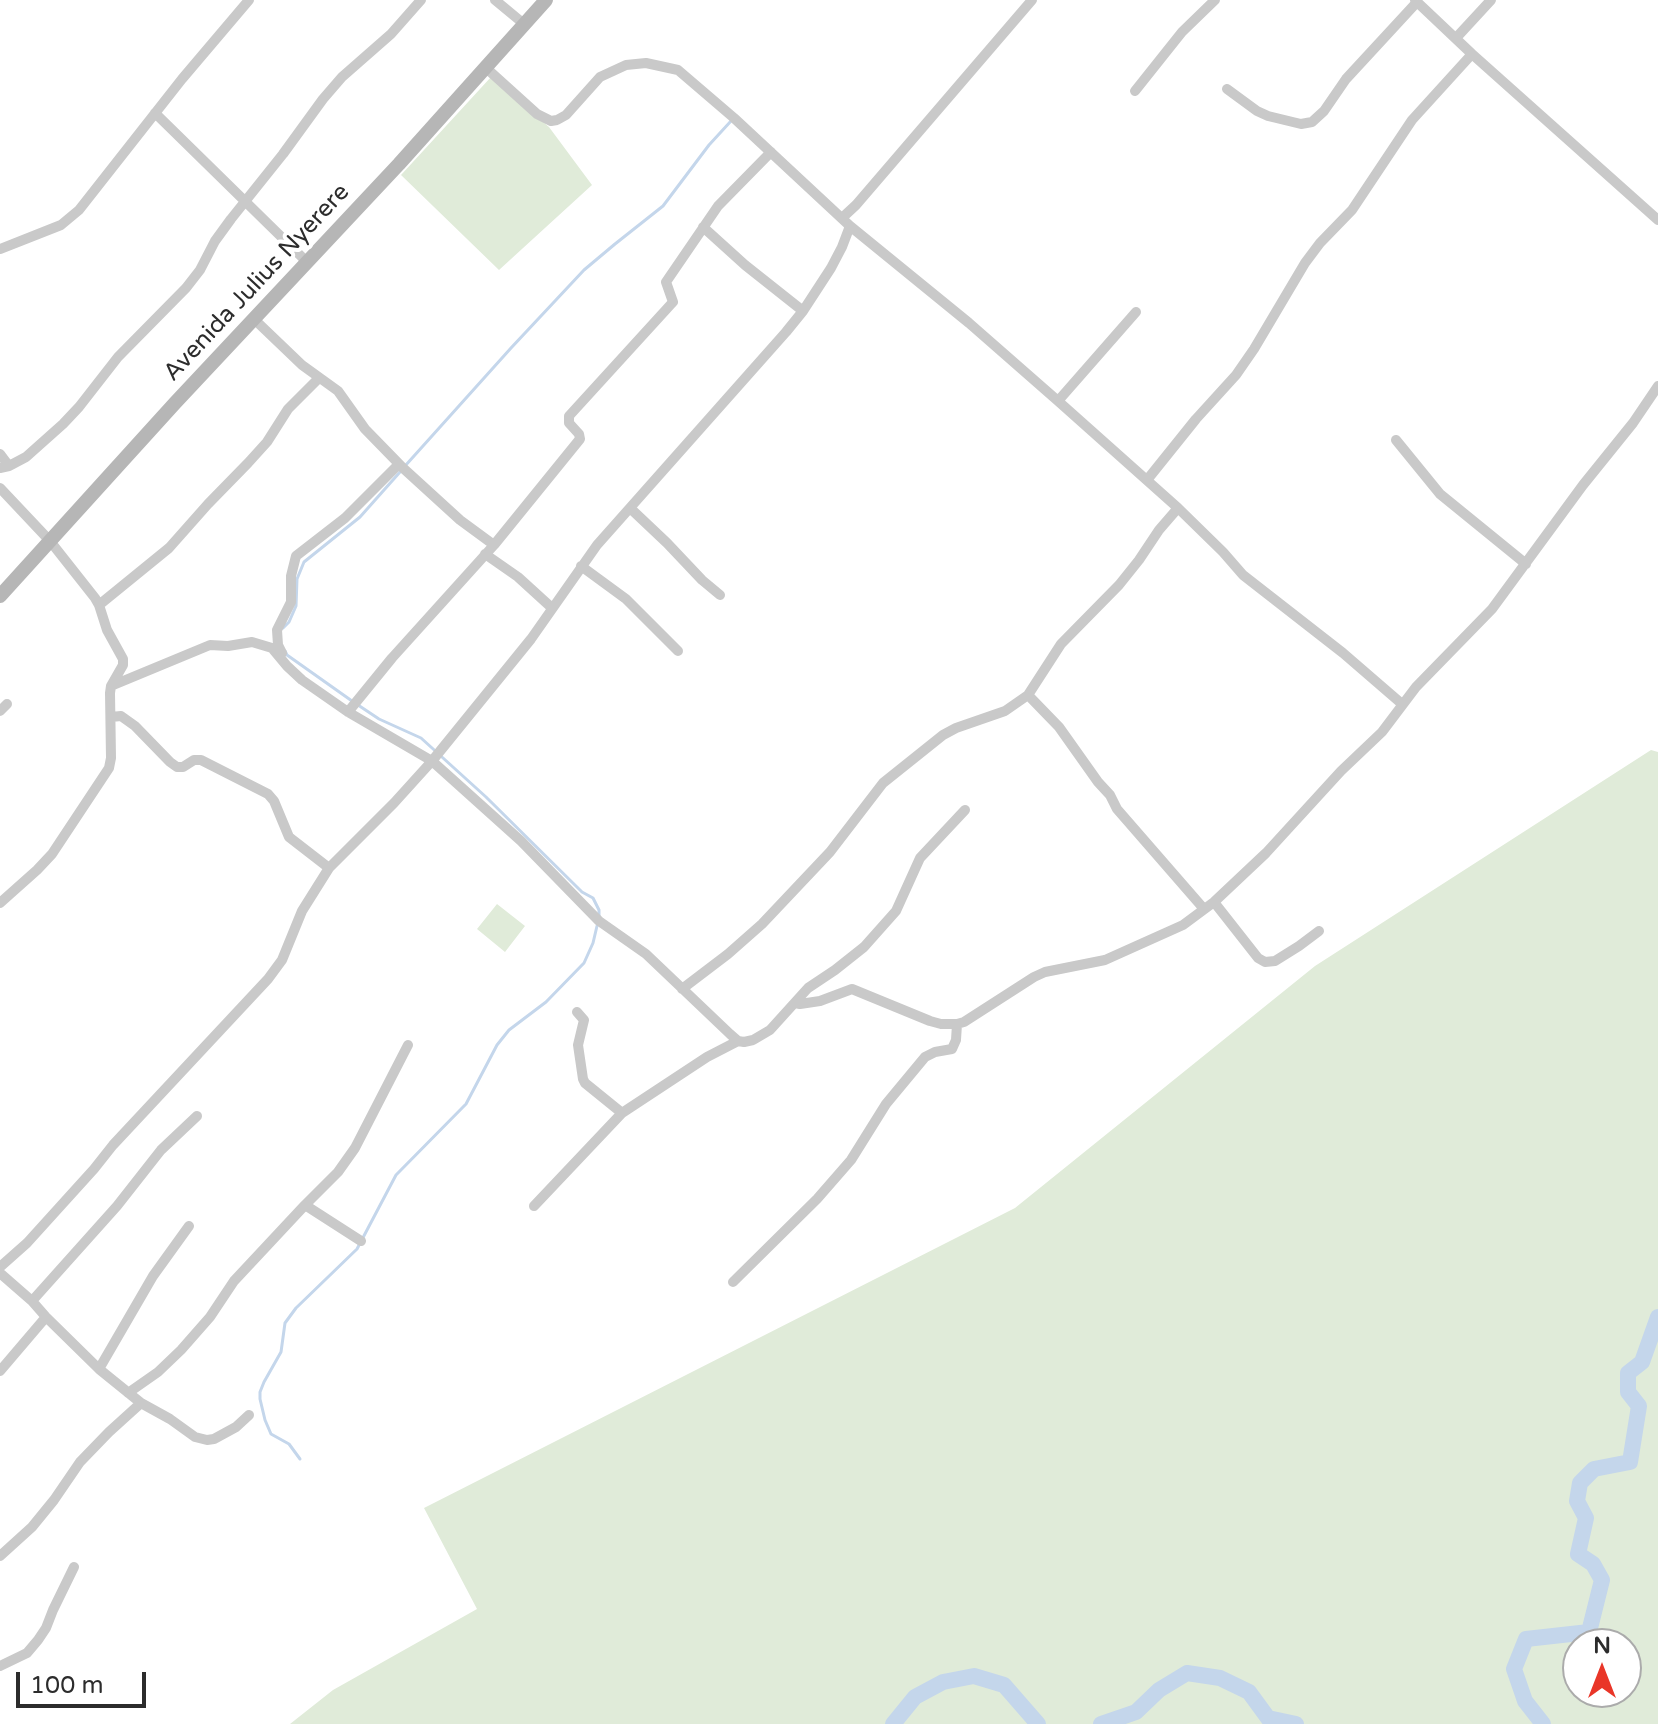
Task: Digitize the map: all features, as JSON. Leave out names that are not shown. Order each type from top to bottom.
[{"type":"street","points":[[0,249],[69,219],[249,0]]},
{"type":"street","points":[[0,454],[4,467],[26,457],[79,407],[118,357],[186,288],[200,270],[215,241],[323,99],[342,77],[391,34],[421,0]]},
{"type":"street","points":[[495,0],[524,24]]},
{"type":"street","name":"Avenida Julius Nyerere","points":[[0,596],[546,0]]},
{"type":"street","points":[[0,1267],[27,1243],[113,1145],[268,979],[282,960],[302,911],[329,868],[432,761],[531,639],[597,545],[803,311],[831,268],[851,212],[1032,0]]},
{"type":"street","points":[[1135,91],[1182,32],[1215,0]]},
{"type":"street","points":[[1456,38],[1491,0]]},
{"type":"street","points":[[1227,89],[1268,116],[1301,124],[1312,122],[1416,1],[1658,220]]},
{"type":"street","points":[[1147,480],[1236,375],[1305,263],[1352,210],[1412,120],[1472,54]]},
{"type":"street","points":[[485,67],[537,114],[551,121],[566,115],[600,77],[626,65],[646,63],[678,70],[846,222],[947,305],[1147,480],[1243,575],[1343,653],[1402,704]]},
{"type":"street","points":[[155,113],[307,262]]},
{"type":"street","points":[[348,712],[392,658],[494,545],[580,439],[569,423],[569,416],[673,302],[666,282],[718,206],[771,152]]},
{"type":"street","points":[[703,227],[803,311]]},
{"type":"street","points":[[1058,401],[1136,312]]},
{"type":"street","points":[[255,320],[302,365],[338,391],[365,429],[399,464],[460,520],[494,545]]},
{"type":"street","points":[[99,605],[169,548],[267,442],[288,409],[319,378]]},
{"type":"street","points":[[795,1003],[820,1001],[852,989],[930,1021],[957,1024],[1045,972],[1094,964],[1183,925],[1214,902],[1258,861],[1330,782],[1382,732],[1402,704],[1492,609],[1658,386]]},
{"type":"street","points":[[1396,440],[1440,494],[1526,564]]},
{"type":"street","points":[[287,666],[278,645],[277,630],[291,602],[291,576],[296,556],[345,518],[399,464]]},
{"type":"street","points":[[0,488],[50,541],[99,605],[107,630],[123,659],[123,665],[111,686],[111,758],[105,774],[52,854],[0,903]]},
{"type":"street","points":[[630,508],[720,595]]},
{"type":"street","points":[[682,989],[762,924],[830,852],[883,783],[943,735],[1005,711],[1028,695],[1061,644],[1119,585],[1178,508]]},
{"type":"street","points":[[485,554],[518,577],[552,608]]},
{"type":"street","points":[[581,566],[626,599],[678,651]]},
{"type":"street","points":[[111,686],[210,645],[252,642],[272,648],[302,680],[348,712],[432,761],[521,841],[599,921],[635,945],[738,1041]]},
{"type":"street","points":[[1028,695],[1059,727],[1117,809],[1204,909]]},
{"type":"street","points":[[111,717],[121,716],[135,726],[177,767],[201,760],[268,794],[289,837],[329,868]]},
{"type":"street","points":[[534,1206],[622,1113],[707,1057],[738,1041],[749,1041],[764,1034],[808,988],[864,947],[896,911],[920,858],[965,810]]},
{"type":"street","points":[[1214,902],[1258,958],[1265,962],[1275,961],[1319,931]]},
{"type":"street","points":[[577,1012],[584,1020],[578,1045],[583,1079],[622,1113]]},
{"type":"street","points":[[733,1282],[817,1199],[851,1160],[886,1104],[925,1057],[952,1049],[957,1024]]},
{"type":"street","points":[[128,1393],[158,1372],[181,1350],[210,1317],[234,1281],[338,1172],[355,1148],[408,1045]]},
{"type":"street","points":[[32,1301],[117,1206],[161,1150],[197,1116]]},
{"type":"street","points":[[305,1205],[361,1241]]},
{"type":"street","points":[[99,1369],[153,1276],[189,1226]]},
{"type":"street","points":[[0,1273],[99,1369],[141,1403],[195,1437],[214,1439],[236,1427],[249,1415]]},
{"type":"street","points":[[0,1371],[46,1317]]},
{"type":"street","points":[[0,1556],[32,1527],[80,1462],[141,1403]]},
{"type":"street","points":[[0,1666],[27,1653],[38,1640],[74,1567]]},
{"type":"green space","points":[[491,77],[549,127],[592,185],[499,270],[401,175]]},
{"type":"green space","points":[[1651,750],[1658,752],[1658,1724],[290,1724],[333,1690],[477,1609],[424,1508],[1015,1208],[1315,966]]},
{"type":"green space","points":[[497,904],[525,926],[505,952],[477,929]]},
{"type":"waterway","points":[[405,466],[584,270],[663,206],[731,121]]},
{"type":"waterway","points":[[283,628],[296,606],[297,579],[304,562],[360,517],[400,472]]},
{"type":"waterway","points":[[285,651],[352,701]]},
{"type":"waterway","points":[[358,705],[379,719],[421,738],[582,892],[593,898],[599,918]]},
{"type":"waterway","points":[[300,1459],[289,1444],[271,1434],[260,1399],[264,1382],[281,1352],[285,1323],[296,1308],[357,1249],[396,1175],[466,1104],[497,1045],[509,1030],[546,1002],[584,963],[597,926]]},
{"type":"waterway","points":[[1543,1724],[1525,1701],[1514,1669],[1526,1639],[1589,1632],[1602,1580],[1593,1564],[1578,1554],[1586,1518],[1577,1501],[1580,1483],[1594,1469],[1630,1462],[1639,1406],[1628,1392],[1628,1373],[1642,1362],[1658,1317]]},
{"type":"waterway","points":[[1101,1724],[1136,1712],[1159,1690],[1187,1673],[1220,1678],[1249,1692],[1268,1718],[1296,1724]]},
{"type":"waterway","points":[[893,1724],[915,1697],[943,1682],[974,1676],[1004,1685],[1038,1724]]}]
